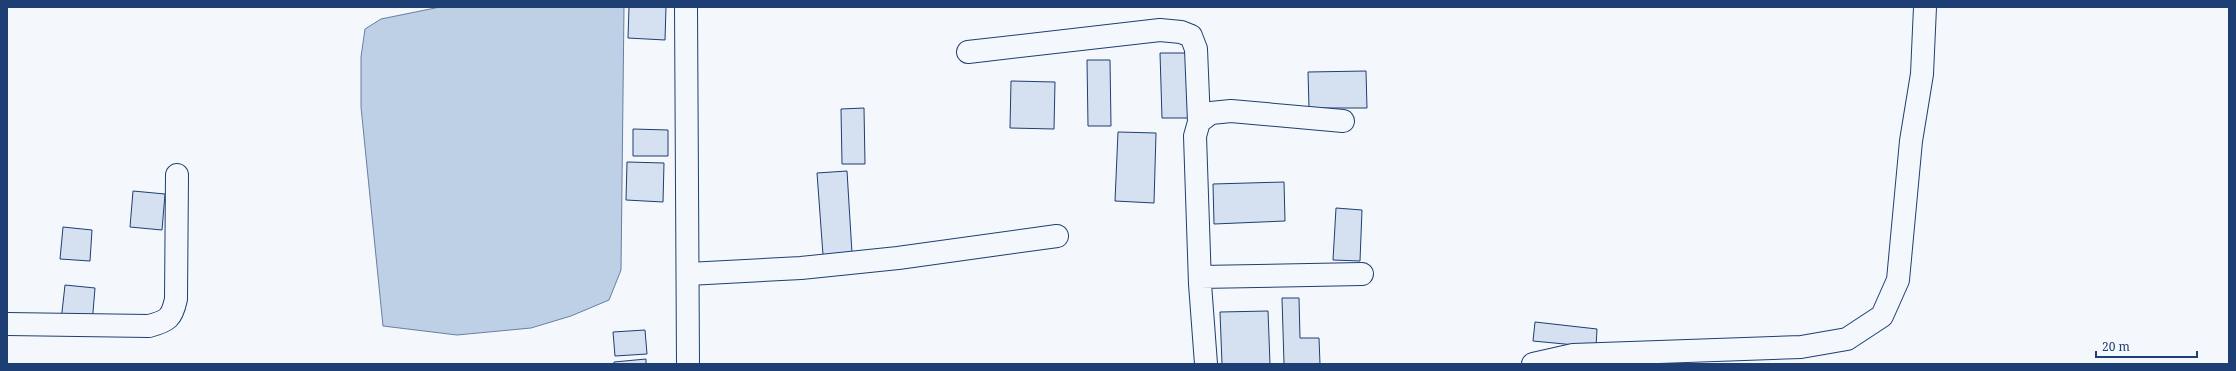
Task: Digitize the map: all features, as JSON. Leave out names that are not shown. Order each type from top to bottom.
[{"type":"street","points":[[686,7],[688,364]]},
{"type":"street","points":[[1533,364],[1573,355],[1801,347],[1847,339],[1882,316],[1898,280],[1911,141],[1922,74],[1925,7]]},
{"type":"street","points":[[968,52],[1160,30],[1181,32],[1190,36],[1196,49],[1199,122],[1195,136],[1200,277],[1206,364]]},
{"type":"street","points":[[1199,122],[1211,113],[1231,111],[1344,121]]},
{"type":"street","points":[[7,324],[149,326],[164,322],[173,314],[176,299],[177,175]]},
{"type":"street","points":[[688,274],[801,268],[898,258],[1057,236]]},
{"type":"street","points":[[1200,277],[1362,274]]},
{"type":"water","points":[[440,7],[624,7],[621,270],[609,300],[571,316],[531,328],[457,335],[383,326],[361,107],[361,57],[365,29],[381,19]]},
{"type":"building","points":[[629,7],[666,7],[665,40],[628,38]]},
{"type":"building","points":[[1160,53],[1187,53],[1188,118],[1162,118]]},
{"type":"building","points":[[1087,60],[1110,60],[1111,126],[1088,126]]},
{"type":"building","points":[[1366,71],[1367,108],[1309,108],[1308,72]]},
{"type":"building","points":[[1011,81],[1055,82],[1054,129],[1010,128]]},
{"type":"building","points":[[864,108],[865,164],[842,164],[841,109]]},
{"type":"building","points":[[633,129],[668,130],[668,156],[633,156]]},
{"type":"building","points":[[1118,132],[1156,133],[1154,203],[1115,201]]},
{"type":"building","points":[[627,162],[664,163],[663,202],[626,200]]},
{"type":"building","points":[[847,171],[852,253],[823,255],[817,173]]},
{"type":"building","points":[[1284,182],[1285,221],[1214,224],[1213,184]]},
{"type":"building","points":[[133,191],[165,194],[162,230],[130,227]]},
{"type":"building","points":[[1336,208],[1362,210],[1360,261],[1333,260]]},
{"type":"building","points":[[63,227],[92,230],[90,261],[60,259]]},
{"type":"building","points":[[65,285],[95,288],[92,324],[61,321]]},
{"type":"building","points":[[1282,298],[1299,298],[1300,338],[1319,338],[1320,364],[1284,364]]},
{"type":"building","points":[[1268,311],[1270,364],[1222,364],[1220,312]]},
{"type":"building","points":[[1535,322],[1597,329],[1596,347],[1533,341]]},
{"type":"building","points":[[645,330],[647,354],[615,356],[613,332]]},
{"type":"building","points":[[646,359],[646,364],[614,364],[614,362]]}]
